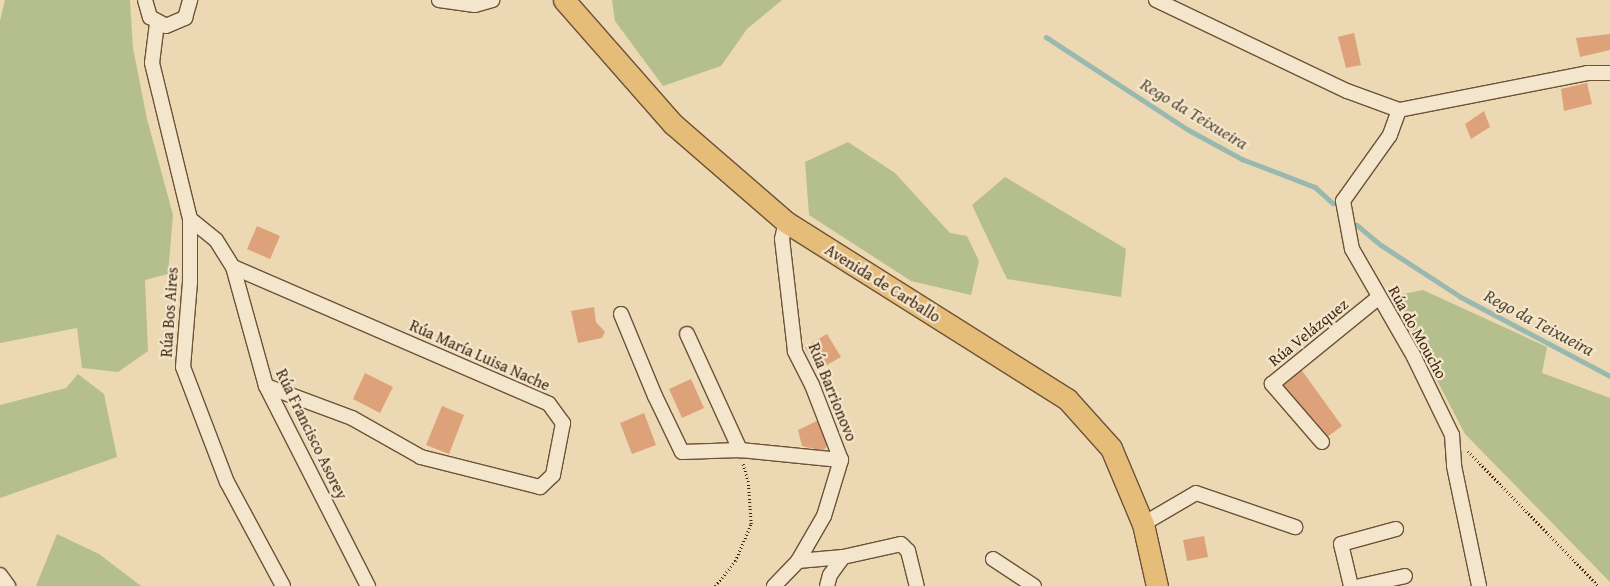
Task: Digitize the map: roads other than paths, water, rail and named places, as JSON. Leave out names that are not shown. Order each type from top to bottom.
[{"type":"main road","name":"Avenida de Carballo","points":[[564,0],[673,124],[786,222],[1067,400],[1111,448],[1143,524],[1157,586]]},
{"type":"street","points":[[144,0],[146,11],[157,23],[166,26],[179,22],[188,13],[190,0]]},
{"type":"street","points":[[439,0],[475,5],[492,0]]},
{"type":"street","points":[[1156,0],[1347,91],[1399,110],[1587,72],[1610,73]]},
{"type":"street","name":"Rúa Bos Aires","points":[[157,23],[152,63],[190,219],[190,282],[183,367],[227,482],[283,586]]},
{"type":"street","name":"Rúa do Moucho","points":[[1399,110],[1390,135],[1343,201],[1352,249],[1414,357],[1452,435],[1454,466],[1479,586]]},
{"type":"street","name":"Rúa Francisco Asorey","points":[[190,219],[216,240],[233,268],[266,386],[368,586]]},
{"type":"street","name":"Rúa Barrionovo","points":[[774,586],[798,561],[824,516],[841,460],[795,351],[782,239],[786,222]]},
{"type":"street","name":"Rúa María Luisa Nache","points":[[233,268],[549,404],[563,423],[553,475],[540,487],[506,481],[421,457],[352,418],[266,386]]},
{"type":"street","name":"Rúa Velázquez","points":[[1322,442],[1272,384],[1379,297]]},
{"type":"street","points":[[621,314],[654,396],[682,452],[740,450],[841,460]]},
{"type":"street","points":[[686,334],[740,450]]},
{"type":"street","points":[[1143,524],[1196,492],[1295,526]]},
{"type":"street","points":[[1351,586],[1340,544],[1396,529]]},
{"type":"street","points":[[798,561],[842,557],[901,544],[908,551],[917,586]]},
{"type":"street","points":[[828,586],[830,575],[842,557]]},
{"type":"street","points":[[993,559],[1034,586]]},
{"type":"street","points":[[0,575],[8,586]]},
{"type":"street","points":[[1360,586],[1405,576]]},
{"type":"waterway","name":"Rego da Teixueira","points":[[1046,37],[1187,129],[1242,159],[1315,187],[1333,203]]},
{"type":"waterway","name":"Rego da Teixueira","points":[[1357,225],[1381,245],[1461,297],[1610,376]]}]
